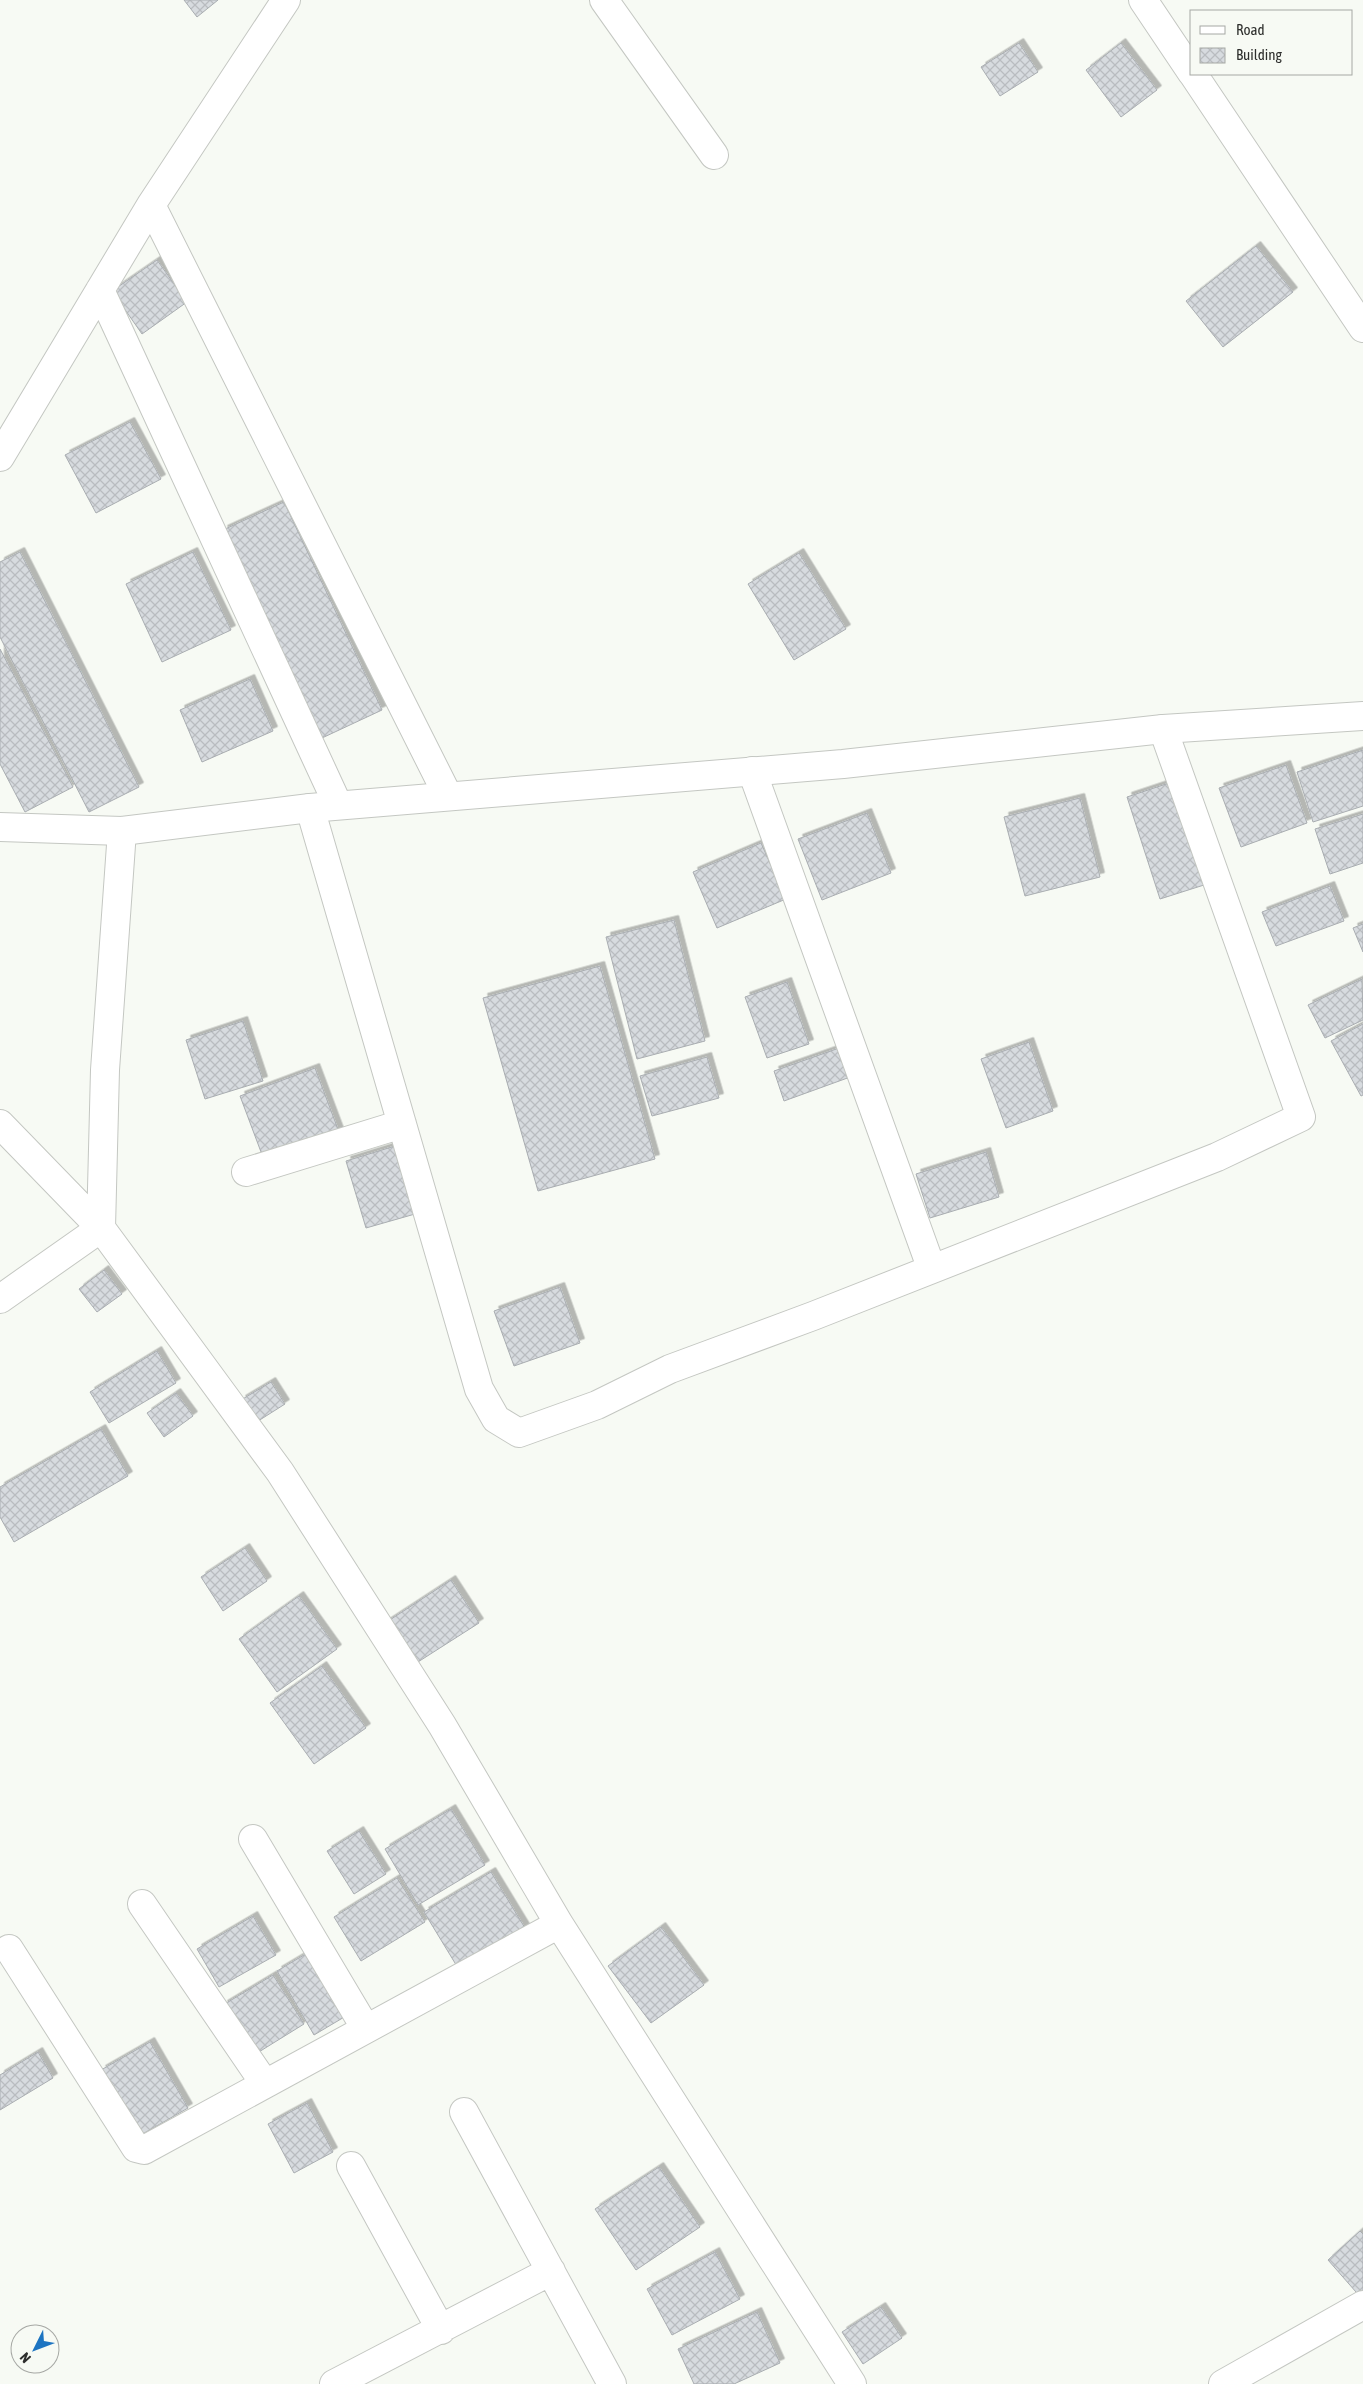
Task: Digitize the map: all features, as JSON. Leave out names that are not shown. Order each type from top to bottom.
[{"type":"street","points":[[0,457],[151,205],[286,0]]},
{"type":"street","points":[[604,0],[714,155]]},
{"type":"street","points":[[1143,0],[1190,70]]},
{"type":"street","points":[[1193,75],[1363,328]]},
{"type":"street","points":[[151,205],[448,796]]},
{"type":"street","points":[[100,290],[338,805]]},
{"type":"street","points":[[0,828],[122,832],[338,805],[843,764],[1163,728],[1363,716]]},
{"type":"street","points":[[310,808],[479,1390],[496,1419],[519,1434],[596,1405],[670,1369],[813,1316],[931,1267],[1217,1157],[1301,1117],[1163,728]]},
{"type":"street","points":[[752,771],[931,1267]]},
{"type":"street","points":[[101,1228],[105,1070],[122,832]]},
{"type":"street","points":[[0,1124],[101,1228],[280,1472],[442,1725],[559,1924],[852,2384]]},
{"type":"street","points":[[246,1172],[402,1124]]},
{"type":"street","points":[[0,1299],[101,1228]]},
{"type":"street","points":[[253,1839],[366,2030]]},
{"type":"street","points":[[142,1904],[265,2084]]},
{"type":"street","points":[[9,1949],[136,2148],[144,2150],[559,1924]]},
{"type":"street","points":[[464,2112],[612,2384]]},
{"type":"street","points":[[351,2166],[441,2330]]},
{"type":"street","points":[[334,2384],[441,2330],[551,2271]]},
{"type":"street","points":[[1223,2384],[1363,2305]]},
{"type":"building","points":[[184,0],[218,0],[197,17]]},
{"type":"building","points":[[1019,43],[1038,72],[1000,96],[981,67]]},
{"type":"building","points":[[1121,43],[1157,90],[1121,117],[1086,70]]},
{"type":"building","points":[[1256,246],[1293,292],[1223,347],[1186,301]]},
{"type":"building","points":[[157,260],[187,302],[142,334],[112,291]]},
{"type":"building","points":[[130,422],[161,479],[96,513],[65,455]]},
{"type":"building","points":[[284,502],[382,710],[322,738],[223,530]]},
{"type":"building","points":[[20,552],[139,787],[89,812],[0,637],[0,562]]},
{"type":"building","points":[[193,552],[231,630],[162,662],[126,584]]},
{"type":"building","points":[[799,553],[846,629],[794,660],[748,584]]},
{"type":"building","points":[[0,649],[73,787],[25,812],[0,764]]},
{"type":"building","points":[[250,679],[273,731],[202,762],[180,710]]},
{"type":"building","points":[[1363,750],[1363,806],[1313,822],[1297,772]]},
{"type":"building","points":[[1286,765],[1307,823],[1241,847],[1219,788]]},
{"type":"building","points":[[1172,782],[1204,885],[1160,899],[1127,797]]},
{"type":"building","points":[[1080,798],[1100,877],[1025,896],[1004,817]]},
{"type":"building","points":[[867,813],[891,873],[822,900],[798,839]]},
{"type":"building","points":[[1363,814],[1363,863],[1330,874],[1315,829]]},
{"type":"building","points":[[761,843],[786,899],[717,928],[693,872]]},
{"type":"building","points":[[1330,886],[1344,921],[1276,946],[1262,912]]},
{"type":"building","points":[[674,920],[705,1041],[637,1059],[606,937]]},
{"type":"building","points":[[1363,924],[1363,952],[1353,928]]},
{"type":"building","points":[[600,966],[655,1159],[538,1191],[483,998]]},
{"type":"building","points":[[1362,979],[1363,1020],[1325,1038],[1308,1005]]},
{"type":"building","points":[[787,982],[809,1044],[767,1058],[745,997]]},
{"type":"building","points":[[243,1021],[263,1081],[205,1099],[186,1040]]},
{"type":"building","points":[[1363,1024],[1363,1095],[1361,1096],[1331,1041]]},
{"type":"building","points":[[1029,1042],[1053,1111],[1006,1128],[981,1059]]},
{"type":"building","points":[[842,1047],[853,1076],[784,1101],[774,1071]]},
{"type":"building","points":[[707,1057],[719,1098],[652,1116],[640,1076]]},
{"type":"building","points":[[315,1068],[339,1132],[264,1160],[240,1096]]},
{"type":"building","points":[[395,1146],[415,1214],[366,1228],[346,1161]]},
{"type":"building","points":[[986,1152],[999,1197],[930,1218],[916,1174]]},
{"type":"building","points":[[104,1270],[122,1294],[97,1312],[79,1289]]},
{"type":"building","points":[[560,1287],[580,1343],[514,1366],[494,1311]]},
{"type":"building","points":[[157,1351],[176,1383],[109,1423],[90,1392]]},
{"type":"building","points":[[271,1382],[285,1404],[255,1423],[241,1400]]},
{"type":"building","points":[[176,1393],[193,1416],[164,1437],[147,1413]]},
{"type":"building","points":[[101,1429],[128,1476],[14,1542],[0,1517],[0,1487]]},
{"type":"building","points":[[245,1548],[267,1581],[223,1611],[201,1577]]},
{"type":"building","points":[[451,1580],[479,1623],[407,1669],[379,1627]]},
{"type":"building","points":[[299,1596],[337,1649],[277,1692],[239,1639]]},
{"type":"building","points":[[322,1666],[366,1728],[314,1764],[270,1703]]},
{"type":"building","points":[[451,1809],[485,1865],[418,1905],[385,1849]]},
{"type":"building","points":[[359,1831],[386,1874],[354,1894],[327,1851]]},
{"type":"building","points":[[491,1872],[525,1928],[458,1968],[424,1912]]},
{"type":"building","points":[[397,1878],[425,1922],[361,1961],[334,1917]]},
{"type":"building","points":[[253,1916],[276,1955],[219,1987],[197,1949]]},
{"type":"building","points":[[661,1927],[704,1985],[651,2023],[608,1966]]},
{"type":"building","points":[[309,1952],[346,2016],[314,2035],[277,1971]]},
{"type":"building","points":[[273,1975],[304,2024],[254,2055],[223,2005]]},
{"type":"building","points":[[150,2042],[188,2108],[139,2136],[101,2070]]},
{"type":"building","points":[[38,2052],[53,2078],[0,2110],[0,2075]]},
{"type":"building","points":[[307,2103],[333,2152],[294,2173],[268,2124]]},
{"type":"building","points":[[659,2167],[700,2227],[636,2270],[595,2209]]},
{"type":"building","points":[[1360,2231],[1363,2234],[1363,2300],[1328,2260]]},
{"type":"building","points":[[715,2252],[740,2299],[672,2335],[647,2289]]},
{"type":"building","points":[[881,2307],[902,2338],[863,2364],[842,2332]]},
{"type":"building","points":[[757,2312],[780,2363],[734,2384],[694,2384],[678,2349]]}]
